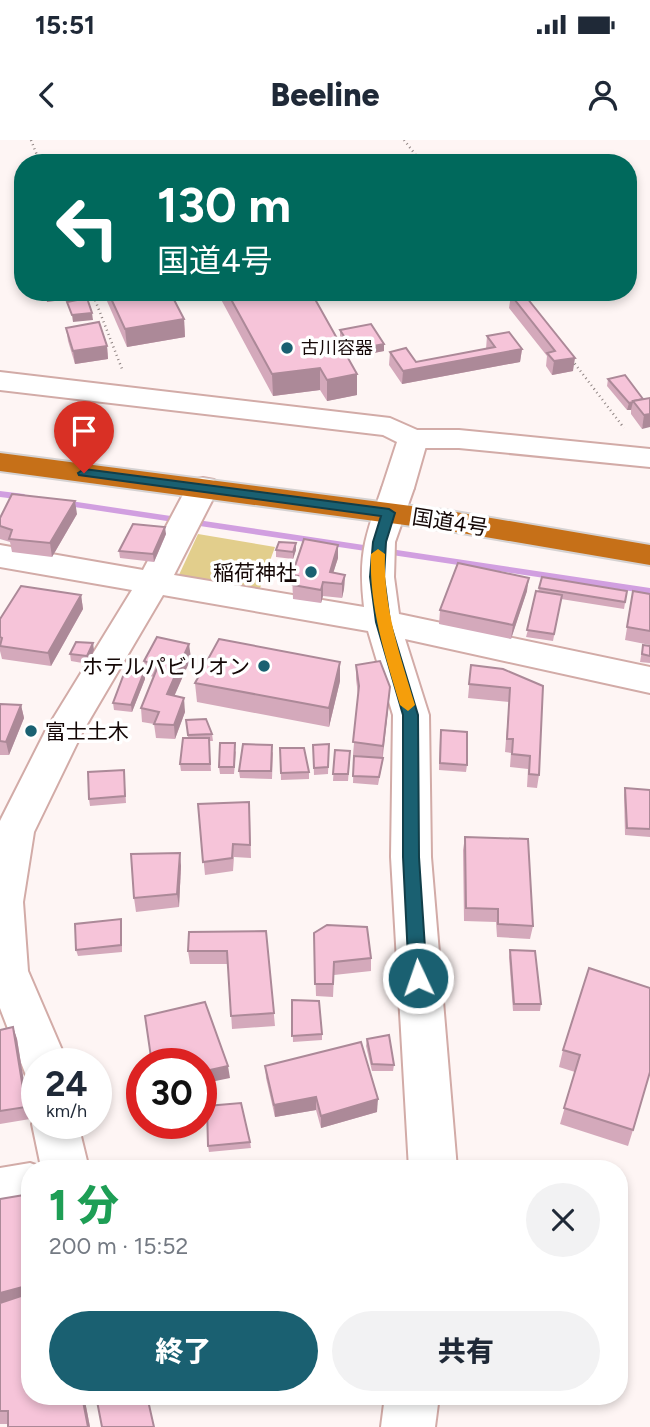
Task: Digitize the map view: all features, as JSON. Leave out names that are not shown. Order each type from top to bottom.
[{"type":"highway","name":"国道4号","points":[[0,436],[386,525],[650,528]]},
{"type":"highway","name":"国道4号","points":[[0,462],[191,509],[386,525],[650,555]]},
{"type":"street","points":[[0,381],[377,424],[390,427],[413,439],[459,439],[641,457]]},
{"type":"street","points":[[413,439],[386,525],[383,622],[411,715],[411,857],[432,1160]]},
{"type":"street","points":[[39,1048],[6,971],[2,902],[14,832],[65,730],[153,583],[191,509]]},
{"type":"street","points":[[0,556],[383,622],[650,680]]},
{"type":"street","points":[[58,1139],[63,1160]]},
{"type":"street","points":[[0,1191],[21,1187]]},
{"type":"street","points":[[408,1427],[411,1405]]},
{"type":"path","points":[[404,140],[415,154]]},
{"type":"path","points":[[96,301],[133,396]]},
{"type":"path","points":[[568,355],[632,438],[641,457]]},
{"type":"shaded area","points":[[198,534],[275,547],[259,591],[178,577]]},
{"type":"building","points":[[88,301],[92,313],[72,315],[67,302]]},
{"type":"building","points":[[112,301],[175,301],[184,319],[125,329]]},
{"type":"building","points":[[232,301],[316,301],[357,374],[327,380],[320,368],[272,374]]},
{"type":"building","points":[[516,301],[529,301],[575,358],[554,361],[547,353],[555,351]]},
{"type":"building","points":[[99,322],[107,346],[73,351],[66,328]]},
{"type":"building","points":[[371,324],[384,344],[353,350],[340,330]]},
{"type":"building","points":[[509,332],[522,349],[403,371],[390,352],[406,348],[416,362],[495,347],[487,336]]},
{"type":"building","points":[[625,375],[643,399],[629,403],[608,379]]},
{"type":"building","points":[[650,398],[650,414],[644,415],[633,401]]},
{"type":"building","points":[[12,494],[75,501],[50,543],[9,539],[12,530],[0,526],[0,518]]},
{"type":"building","points":[[133,524],[165,527],[153,554],[119,551]]},
{"type":"building","points":[[304,539],[338,545],[330,572],[345,575],[342,584],[323,582],[321,590],[293,585],[298,576],[292,575]]},
{"type":"building","points":[[279,542],[296,543],[293,552],[276,550]]},
{"type":"building","points":[[458,563],[529,578],[513,625],[440,610]]},
{"type":"building","points":[[542,577],[627,591],[625,602],[539,588]]},
{"type":"building","points":[[21,586],[81,595],[48,653],[0,646],[0,619]]},
{"type":"building","points":[[536,591],[562,595],[554,634],[527,630]]},
{"type":"building","points":[[633,591],[650,594],[650,631],[627,627]]},
{"type":"building","points":[[157,637],[189,644],[167,694],[184,698],[174,725],[154,724],[159,712],[141,708],[158,666],[144,661]]},
{"type":"building","points":[[219,639],[340,662],[329,708],[195,683]]},
{"type":"building","points":[[76,642],[93,643],[87,656],[70,654]]},
{"type":"building","points":[[643,645],[650,646],[650,656],[642,654]]},
{"type":"building","points":[[380,661],[390,687],[383,746],[353,742],[359,686],[356,665]]},
{"type":"building","points":[[471,665],[503,669],[543,686],[539,775],[529,774],[530,756],[512,754],[513,739],[507,739],[510,688],[469,684]]},
{"type":"building","points":[[125,671],[144,672],[131,705],[113,703]]},
{"type":"building","points":[[0,704],[21,705],[6,742],[0,741]]},
{"type":"building","points":[[206,719],[212,734],[188,735],[186,720]]},
{"type":"building","points":[[441,730],[467,732],[467,765],[440,763]]},
{"type":"building","points":[[183,738],[209,738],[210,764],[180,764]]},
{"type":"building","points":[[220,743],[235,743],[234,767],[219,767]]},
{"type":"building","points":[[243,744],[272,745],[271,771],[239,771]]},
{"type":"building","points":[[329,744],[328,767],[314,768],[313,745]]},
{"type":"building","points":[[280,748],[304,748],[309,772],[281,773]]},
{"type":"building","points":[[335,750],[350,751],[348,774],[333,774]]},
{"type":"building","points":[[354,756],[383,758],[379,777],[353,776]]},
{"type":"building","points":[[124,770],[125,796],[89,799],[88,772]]},
{"type":"building","points":[[625,788],[650,790],[650,829],[627,828]]},
{"type":"building","points":[[249,802],[250,845],[233,844],[232,858],[203,862],[198,804]]},
{"type":"building","points":[[465,837],[528,839],[533,926],[498,924],[498,909],[466,908]]},
{"type":"building","points":[[180,853],[177,894],[134,898],[131,854]]},
{"type":"building","points":[[121,919],[121,945],[76,950],[75,924]]},
{"type":"building","points":[[327,925],[367,927],[371,958],[334,962],[333,984],[315,984],[314,933]]},
{"type":"building","points":[[266,931],[274,1013],[231,1016],[227,951],[188,951],[189,932]]},
{"type":"building","points":[[510,950],[535,951],[541,1004],[514,1004]]},
{"type":"building","points":[[589,968],[650,988],[650,1072],[633,1130],[564,1108],[580,1055],[563,1050]]},
{"type":"building","points":[[292,1000],[319,1001],[322,1034],[292,1036]]},
{"type":"building","points":[[205,1002],[228,1066],[217,1068],[217,1048],[150,1048],[145,1016]]},
{"type":"building","points":[[13,1027],[21,1076],[21,1108],[0,1111],[0,1030]]},
{"type":"building","points":[[389,1035],[394,1065],[372,1064],[367,1039]]},
{"type":"building","points":[[361,1042],[378,1099],[321,1116],[316,1097],[274,1105],[265,1066]]},
{"type":"building","points":[[241,1103],[250,1142],[208,1146],[208,1139],[217,1139],[217,1105]]},
{"type":"building","points":[[21,1196],[21,1287],[0,1293],[0,1199]]},
{"type":"building","points":[[21,1296],[21,1405],[84,1405],[88,1427],[8,1427],[8,1411],[0,1411],[0,1303]]},
{"type":"building","points":[[98,1405],[149,1405],[154,1427],[102,1427]]},
{"type":"waterway","points":[[0,494],[24,497]]},
{"type":"waterway","points":[[64,503],[650,591]]},
{"type":"slow traffic","points":[[378,554],[377,577],[383,622],[408,705]]},
{"type":"place","name":"古川容器","points":[[287,348]]},
{"type":"place","name":"稲荷神社","points":[[311,572]]},
{"type":"place","name":"ホテルパビリオン","points":[[264,666]]},
{"type":"place","name":"富士土木","points":[[31,731]]},
{"type":"route","points":[[84,473],[389,513],[379,542],[377,577],[383,622],[411,715],[411,857],[418,978]]}]
